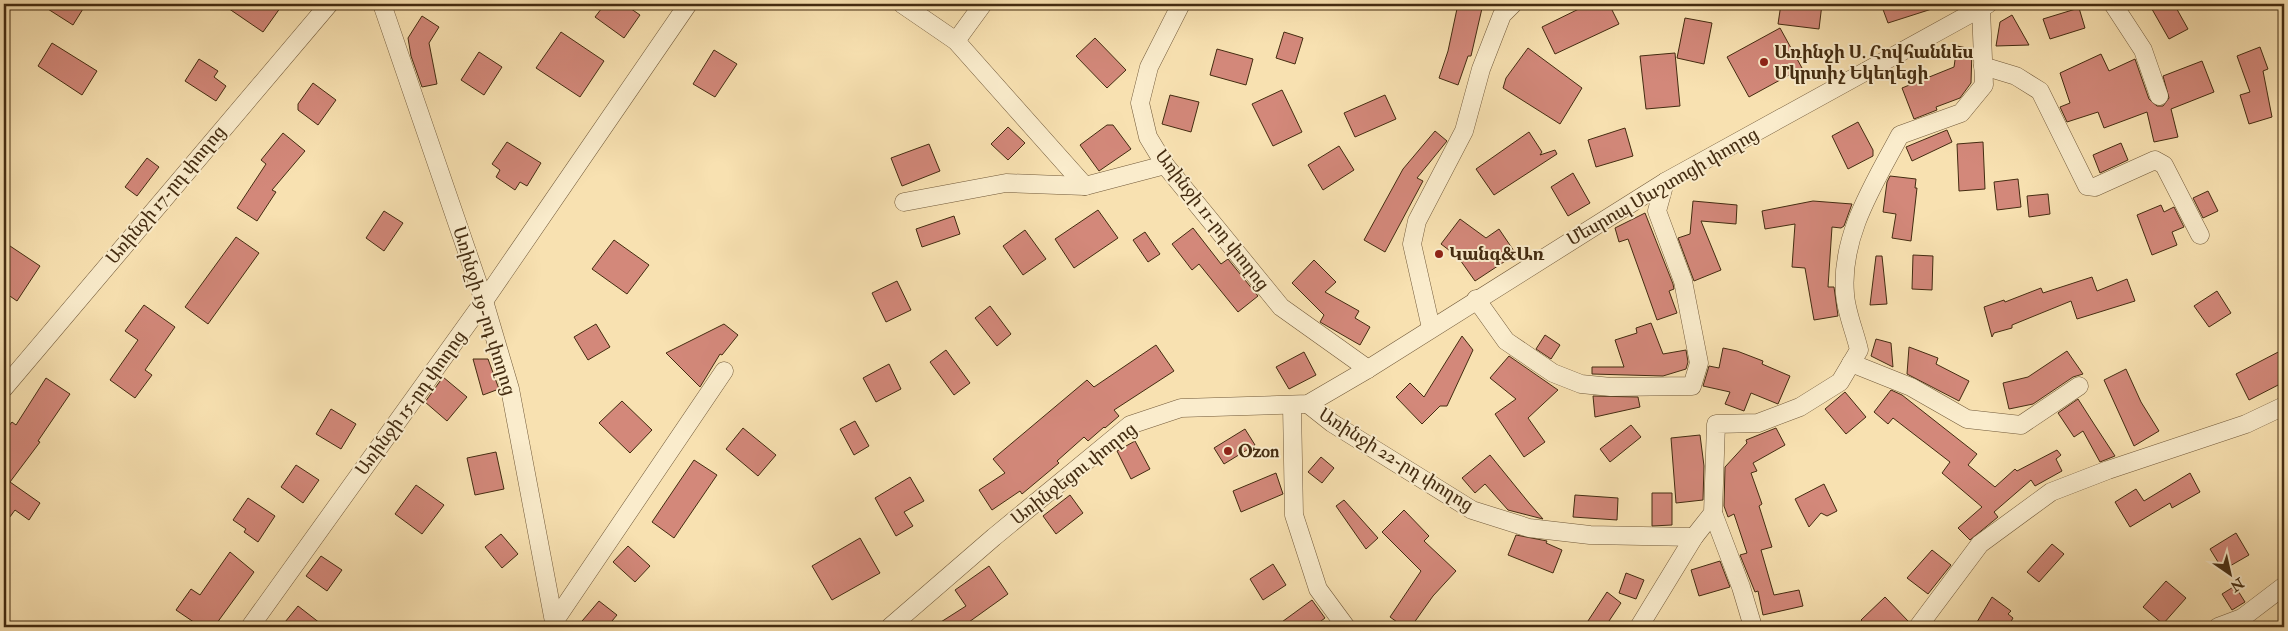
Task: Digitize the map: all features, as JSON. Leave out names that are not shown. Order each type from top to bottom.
[{"type":"street","name":"Առինջի 17-րդ փողոց","points":[[4,388],[329,4]]},
{"type":"street","name":"Առինջի 19-րդ փողոց","points":[[382,4],[484,301],[510,389],[554,624]]},
{"type":"street","name":"Առինջի 15-րդ փողոց","points":[[250,627],[484,301],[688,4]]},
{"type":"street","points":[[902,4],[956,41],[1085,186]]},
{"type":"street","points":[[956,41],[983,4]]},
{"type":"street","name":"Առինջի 11-րդ փողոց","points":[[1181,4],[1149,67],[1140,103],[1148,137],[1165,165],[1281,306],[1368,369]]},
{"type":"street","points":[[1430,328],[1412,244],[1417,221],[1464,132],[1481,69],[1502,15],[1513,4]]},
{"type":"street","points":[[2113,4],[2143,50],[2159,96]]},
{"type":"street","points":[[1753,627],[1741,588],[1713,513],[1716,424],[1758,423],[1800,407],[1840,382],[1859,350],[1844,295],[1848,246],[1869,192],[1900,135],[1960,113],[1984,85],[1984,6]]},
{"type":"street","name":"Մեսրոպ Մաշտոցի փողոց","points":[[1300,405],[1368,369],[1430,328],[1665,182],[1984,6]]},
{"type":"street","points":[[1983,66],[2016,76],[2040,91],[2087,186],[2095,187],[2155,160],[2164,165],[2200,235]]},
{"type":"street","points":[[904,202],[1006,184],[1085,186],[1165,165]]},
{"type":"street","points":[[1476,300],[1506,341],[1553,373],[1574,382],[1611,387],[1692,386],[1699,363],[1698,354],[1683,281],[1657,212],[1665,182]]},
{"type":"street","points":[[1851,364],[1911,387],[1967,419],[2021,425],[2079,386]]},
{"type":"street","points":[[554,624],[724,372]]},
{"type":"street","points":[[1300,405],[1294,516],[1318,589],[1346,627]]},
{"type":"street","name":"Առինջի 22-րդ փողոց","points":[[1300,405],[1332,422],[1472,510],[1529,528],[1590,535],[1694,537]]},
{"type":"street","name":"Առինջեցու փողոց","points":[[890,627],[1000,531],[1130,425],[1182,408],[1300,405]]},
{"type":"street","points":[[1918,627],[1980,544],[2051,492],[2108,470],[2246,424],[2284,406]]},
{"type":"street","points":[[1639,627],[1694,537],[1713,513]]},
{"type":"street","points":[[2218,627],[2238,622],[2284,586]]},
{"type":"building","points":[[40,4],[86,4],[73,25]]},
{"type":"building","points":[[222,4],[283,4],[263,32]]},
{"type":"building","points":[[605,4],[624,4],[640,15],[624,38],[595,17]]},
{"type":"building","points":[[1458,4],[1483,4],[1471,56],[1468,56],[1458,85],[1439,78],[1448,51]]},
{"type":"building","points":[[1589,4],[1609,4],[1619,24],[1555,54],[1542,27]]},
{"type":"building","points":[[1781,4],[1822,4],[1819,29],[1778,24]]},
{"type":"building","points":[[1881,4],[1937,4],[1938,7],[1888,23]]},
{"type":"building","points":[[2149,4],[2174,4],[2188,29],[2169,39]]},
{"type":"building","points":[[2079,8],[2085,28],[2050,39],[2043,19]]},
{"type":"building","points":[[2012,15],[2029,45],[1996,46],[2000,22]]},
{"type":"building","points":[[422,16],[439,27],[429,43],[437,84],[422,87],[411,56],[408,38]]},
{"type":"building","points":[[1685,18],[1712,23],[1704,64],[1677,58]]},
{"type":"building","name":"Առինջի Ս. Հովհաննես Մկրտիչ Եկեղեցի","points":[[1780,28],[1802,68],[1749,97],[1727,57]]},
{"type":"building","points":[[561,32],[604,61],[580,97],[536,68]]},
{"type":"building","points":[[1284,32],[1303,38],[1295,64],[1276,58]]},
{"type":"building","points":[[1095,38],[1126,70],[1107,88],[1076,56]]},
{"type":"building","points":[[52,43],[97,71],[82,95],[38,66]]},
{"type":"building","points":[[1957,46],[1972,49],[1971,83],[1960,98],[1936,107],[1937,110],[1914,119],[1902,88],[1954,67]]},
{"type":"building","points":[[2260,47],[2268,69],[2263,71],[2272,117],[2249,124],[2240,95],[2250,92],[2237,56]]},
{"type":"building","points":[[1528,48],[1582,88],[1560,124],[1503,88],[1506,78]]},
{"type":"building","points":[[1217,49],[1253,59],[1246,85],[1210,75]]},
{"type":"building","points":[[714,50],[737,64],[715,97],[693,84]]},
{"type":"building","points":[[479,52],[502,67],[484,95],[461,80]]},
{"type":"building","points":[[1675,53],[1680,106],[1646,109],[1640,56]]},
{"type":"building","points":[[2101,54],[2109,71],[2135,59],[2149,99],[2157,106],[2163,106],[2169,98],[2163,76],[2202,61],[2214,92],[2171,109],[2178,137],[2154,142],[2147,112],[2104,128],[2098,112],[2067,122],[2060,107],[2070,103],[2060,73]]},
{"type":"building","points":[[199,59],[218,71],[214,77],[226,86],[216,101],[185,81]]},
{"type":"building","points":[[313,83],[336,100],[318,125],[298,110],[298,104]]},
{"type":"building","points":[[1282,90],[1302,132],[1273,146],[1252,104]]},
{"type":"building","points":[[1170,95],[1199,102],[1191,132],[1162,124]]},
{"type":"building","points":[[1385,95],[1396,119],[1355,137],[1344,113]]},
{"type":"building","points":[[1858,122],[1873,150],[1873,156],[1848,169],[1832,136]]},
{"type":"building","points":[[1107,125],[1113,125],[1131,149],[1099,171],[1080,145]]},
{"type":"building","points":[[1008,127],[1025,143],[1008,160],[991,144]]},
{"type":"building","points":[[1625,128],[1633,156],[1596,167],[1588,140]]},
{"type":"building","points":[[1947,130],[1952,142],[1912,161],[1906,147]]},
{"type":"building","points":[[1435,131],[1447,141],[1417,178],[1423,181],[1385,252],[1364,240],[1403,169]]},
{"type":"building","points":[[1529,132],[1542,152],[1540,155],[1555,150],[1557,154],[1494,195],[1476,169]]},
{"type":"building","points":[[283,133],[305,151],[272,190],[276,192],[257,221],[237,208],[266,164],[261,160]]},
{"type":"building","points":[[507,142],[541,163],[527,186],[520,182],[515,190],[496,177],[500,170],[492,164]]},
{"type":"building","points":[[1983,142],[1985,189],[1959,191],[1957,144]]},
{"type":"building","points":[[2121,143],[2128,160],[2100,173],[2093,155]]},
{"type":"building","points":[[929,144],[940,171],[902,186],[891,158]]},
{"type":"building","points":[[1339,146],[1354,170],[1323,190],[1308,165]]},
{"type":"building","points":[[147,158],[159,167],[137,196],[125,187]]},
{"type":"building","points":[[1573,173],[1590,203],[1568,216],[1551,187]]},
{"type":"building","points":[[1890,176],[1916,179],[1915,188],[1917,188],[1911,241],[1892,238],[1896,214],[1883,212],[1887,182]]},
{"type":"building","points":[[2018,179],[2021,207],[1997,210],[1994,182]]},
{"type":"building","points":[[2208,191],[2218,211],[2203,218],[2193,198]]},
{"type":"building","points":[[2048,194],[2050,214],[2029,217],[2027,196]]},
{"type":"building","points":[[1693,201],[1737,205],[1736,224],[1701,221],[1721,270],[1694,281],[1678,238],[1690,234]]},
{"type":"building","points":[[1813,201],[1852,204],[1844,226],[1841,228],[1832,227],[1828,287],[1834,287],[1838,316],[1814,320],[1805,268],[1792,267],[1795,224],[1765,229],[1762,211]]},
{"type":"building","points":[[2161,205],[2164,212],[2174,207],[2184,227],[2172,232],[2177,245],[2152,255],[2137,215]]},
{"type":"building","points":[[1098,210],[1118,238],[1074,268],[1055,239]]},
{"type":"building","points":[[384,211],[403,223],[384,251],[366,238]]},
{"type":"building","points":[[1645,213],[1673,284],[1674,289],[1669,291],[1677,313],[1657,320],[1628,239],[1619,242],[1615,228]]},
{"type":"building","points":[[954,216],[960,234],[922,247],[916,229]]},
{"type":"building","points":[[1460,219],[1486,238],[1499,229],[1516,254],[1475,281],[1458,257],[1441,244]]},
{"type":"building","points":[[1193,228],[1221,264],[1228,259],[1258,296],[1238,312],[1199,264],[1192,270],[1172,244]]},
{"type":"building","points":[[1025,230],[1046,259],[1023,275],[1003,246]]},
{"type":"building","points":[[1145,232],[1160,254],[1148,262],[1133,240]]},
{"type":"building","points":[[236,237],[259,253],[208,324],[185,307]]},
{"type":"building","points":[[614,240],[649,265],[627,294],[592,269]]},
{"type":"building","points":[[4,242],[40,266],[17,301],[4,292]]},
{"type":"building","points":[[1913,255],[1933,256],[1932,290],[1912,289]]},
{"type":"building","points":[[1876,256],[1882,256],[1887,304],[1870,305]]},
{"type":"building","points":[[1314,260],[1336,282],[1325,292],[1359,311],[1355,318],[1370,327],[1360,345],[1320,322],[1324,315],[1292,283]]},
{"type":"building","points":[[2092,277],[2097,291],[2127,279],[2135,301],[2077,319],[2071,301],[2012,325],[2012,328],[1994,333],[1992,337],[1984,307],[2004,300],[2005,302],[2041,288],[2043,293]]},
{"type":"building","points":[[897,281],[911,310],[886,322],[872,293]]},
{"type":"building","points":[[2217,291],[2231,313],[2209,327],[2194,306]]},
{"type":"building","points":[[144,305],[175,327],[145,370],[152,375],[135,398],[110,380],[138,340],[125,331]]},
{"type":"building","points":[[990,306],[1011,334],[997,346],[975,318]]},
{"type":"building","points":[[1651,323],[1663,354],[1686,350],[1688,362],[1686,369],[1663,376],[1592,374],[1592,367],[1624,367],[1615,340],[1637,333],[1636,328]]},
{"type":"building","points":[[596,324],[610,347],[588,360],[574,337]]},
{"type":"building","points":[[724,324],[738,335],[722,355],[720,354],[700,387],[666,353]]},
{"type":"building","points":[[1545,335],[1560,345],[1551,359],[1536,349]]},
{"type":"building","points":[[1462,336],[1473,350],[1447,406],[1440,406],[1422,424],[1396,397],[1410,383],[1424,397]]},
{"type":"building","points":[[1876,339],[1891,343],[1893,367],[1871,356]]},
{"type":"building","points":[[1156,345],[1174,371],[1114,410],[1119,416],[1088,441],[1084,437],[1057,461],[1059,463],[1022,494],[1020,491],[992,510],[979,490],[1005,473],[993,459],[1087,380],[1094,387]]},
{"type":"building","points":[[1909,347],[1938,358],[1936,364],[1969,381],[1959,401],[1907,374]]},
{"type":"building","points":[[1723,348],[1763,361],[1762,364],[1790,376],[1778,404],[1751,393],[1744,411],[1725,404],[1730,392],[1703,386],[1709,366],[1719,368]]},
{"type":"building","points":[[2284,349],[2284,382],[2249,400],[2236,374]]},
{"type":"building","points":[[946,350],[970,383],[954,395],[930,362]]},
{"type":"building","points":[[2067,351],[2083,374],[2073,377],[2033,404],[2009,409],[2003,383],[2028,377]]},
{"type":"building","points":[[1304,352],[1316,375],[1289,389],[1276,367]]},
{"type":"building","points":[[1509,356],[1558,390],[1528,418],[1545,442],[1524,457],[1495,414],[1516,399],[1490,378]]},
{"type":"building","points":[[473,359],[488,359],[499,389],[483,395]]},
{"type":"building","points":[[889,364],[901,389],[876,402],[863,378]]},
{"type":"building","points":[[2126,369],[2141,402],[2159,431],[2134,446],[2104,380]]},
{"type":"building","points":[[443,377],[467,397],[447,421],[425,402]]},
{"type":"building","points":[[46,378],[70,394],[38,441],[40,442],[10,482],[40,503],[29,520],[15,510],[4,525],[4,432],[12,422],[16,425]]},
{"type":"building","points":[[1891,390],[1902,395],[1977,454],[1968,465],[1995,487],[2015,469],[2017,471],[2057,450],[2061,455],[2056,459],[2062,471],[2035,486],[2031,480],[1994,512],[1998,517],[1970,540],[1958,528],[1982,507],[1942,473],[1950,462],[1893,418],[1888,424],[1874,412]]},
{"type":"building","points":[[1845,392],[1866,417],[1846,434],[1825,409]]},
{"type":"building","points":[[1593,396],[1638,397],[1640,407],[1595,417]]},
{"type":"building","points":[[2078,399],[2115,456],[2100,462],[2083,431],[2074,437],[2058,413]]},
{"type":"building","points":[[622,401],[652,430],[630,453],[599,423]]},
{"type":"building","points":[[331,409],[356,424],[341,449],[316,434]]},
{"type":"building","points":[[855,421],[869,446],[854,455],[840,429]]},
{"type":"building","points":[[1631,425],[1641,437],[1610,462],[1600,449]]},
{"type":"building","points":[[743,428],[776,455],[758,476],[726,449]]},
{"type":"building","points":[[1776,428],[1785,445],[1753,463],[1757,471],[1751,473],[1762,504],[1759,506],[1772,547],[1761,550],[1774,595],[1799,590],[1803,606],[1763,615],[1758,591],[1755,592],[1740,555],[1747,553],[1734,514],[1728,517],[1724,506],[1725,467],[1747,443],[1746,440]]},
{"type":"building","points":[[1245,429],[1255,445],[1224,464],[1214,448]]},
{"type":"building","points":[[1700,435],[1704,466],[1703,500],[1676,503],[1671,438]]},
{"type":"building","points":[[1135,441],[1150,469],[1131,479],[1117,451]]},
{"type":"building","points":[[496,452],[504,489],[475,495],[467,458]]},
{"type":"building","points":[[1490,455],[1543,519],[1508,510],[1485,484],[1475,493],[1462,478]]},
{"type":"building","points":[[1321,457],[1334,468],[1322,483],[1308,472]]},
{"type":"building","points":[[694,460],[717,475],[674,538],[652,522]]},
{"type":"building","points":[[296,465],[319,480],[303,503],[281,487]]},
{"type":"building","points":[[1276,473],[1283,494],[1241,512],[1233,491]]},
{"type":"building","points":[[2190,473],[2200,492],[2172,508],[2170,503],[2130,527],[2115,502],[2136,489],[2144,501]]},
{"type":"building","points":[[910,477],[924,501],[904,512],[913,526],[896,536],[875,498]]},
{"type":"building","points":[[1824,484],[1837,511],[1827,516],[1821,513],[1809,527],[1795,499]]},
{"type":"building","points":[[416,485],[444,505],[422,534],[395,514]]},
{"type":"building","points":[[1652,493],[1672,493],[1672,525],[1652,526]]},
{"type":"building","points":[[1070,495],[1083,513],[1056,534],[1043,516]]},
{"type":"building","points":[[1575,495],[1618,498],[1617,520],[1573,517]]},
{"type":"building","points":[[248,498],[275,516],[258,542],[244,532],[246,529],[233,520]]},
{"type":"building","points":[[1344,500],[1378,538],[1366,549],[1336,506]]},
{"type":"building","points":[[1404,510],[1429,536],[1424,541],[1456,571],[1433,596],[1411,627],[1404,627],[1390,617],[1421,571],[1382,532]]},
{"type":"building","points":[[2236,533],[2249,555],[2223,570],[2210,549]]},
{"type":"building","points":[[501,534],[518,554],[502,568],[485,547]]},
{"type":"building","points":[[1516,535],[1547,541],[1546,543],[1562,550],[1553,573],[1508,555]]},
{"type":"building","points":[[860,538],[880,573],[832,600],[812,566]]},
{"type":"building","points":[[2052,544],[2064,554],[2039,582],[2027,572]]},
{"type":"building","points":[[628,546],[650,566],[635,582],[613,562]]},
{"type":"building","points":[[1932,550],[1951,565],[1928,594],[1907,578]]},
{"type":"building","points":[[230,552],[254,572],[214,627],[201,627],[176,610],[191,589],[200,595]]},
{"type":"building","points":[[321,556],[342,570],[327,591],[306,576]]},
{"type":"building","points":[[1720,561],[1730,587],[1699,596],[1691,570]]},
{"type":"building","points":[[1273,564],[1286,585],[1263,600],[1250,579]]},
{"type":"building","points":[[989,566],[1008,594],[962,627],[933,627],[966,606],[955,590]]},
{"type":"building","points":[[1626,573],[1644,580],[1636,599],[1619,593]]},
{"type":"building","points":[[2166,581],[2186,598],[2163,624],[2143,607]]},
{"type":"building","points":[[2235,586],[2245,602],[2232,610],[2222,594]]},
{"type":"building","points":[[1607,592],[1621,603],[1605,627],[1584,627]]},
{"type":"building","points":[[1885,597],[1909,622],[1908,627],[1868,627],[1861,620]]},
{"type":"building","points":[[1992,597],[2011,611],[2008,614],[2013,618],[2008,627],[1974,627]]},
{"type":"building","points":[[1312,600],[1325,618],[1313,627],[1275,627]]},
{"type":"building","points":[[599,601],[617,615],[607,627],[577,627]]},
{"type":"building","points":[[298,606],[325,627],[281,627]]},
{"type":"place","name":"Առինջի Ս. Հովհաննես Մկրտիչ Եկեղեցի","points":[[1764,62]]},
{"type":"place","name":"Կանգ&Առ","points":[[1439,254]]},
{"type":"place","name":"Ozon","points":[[1228,451]]}]
